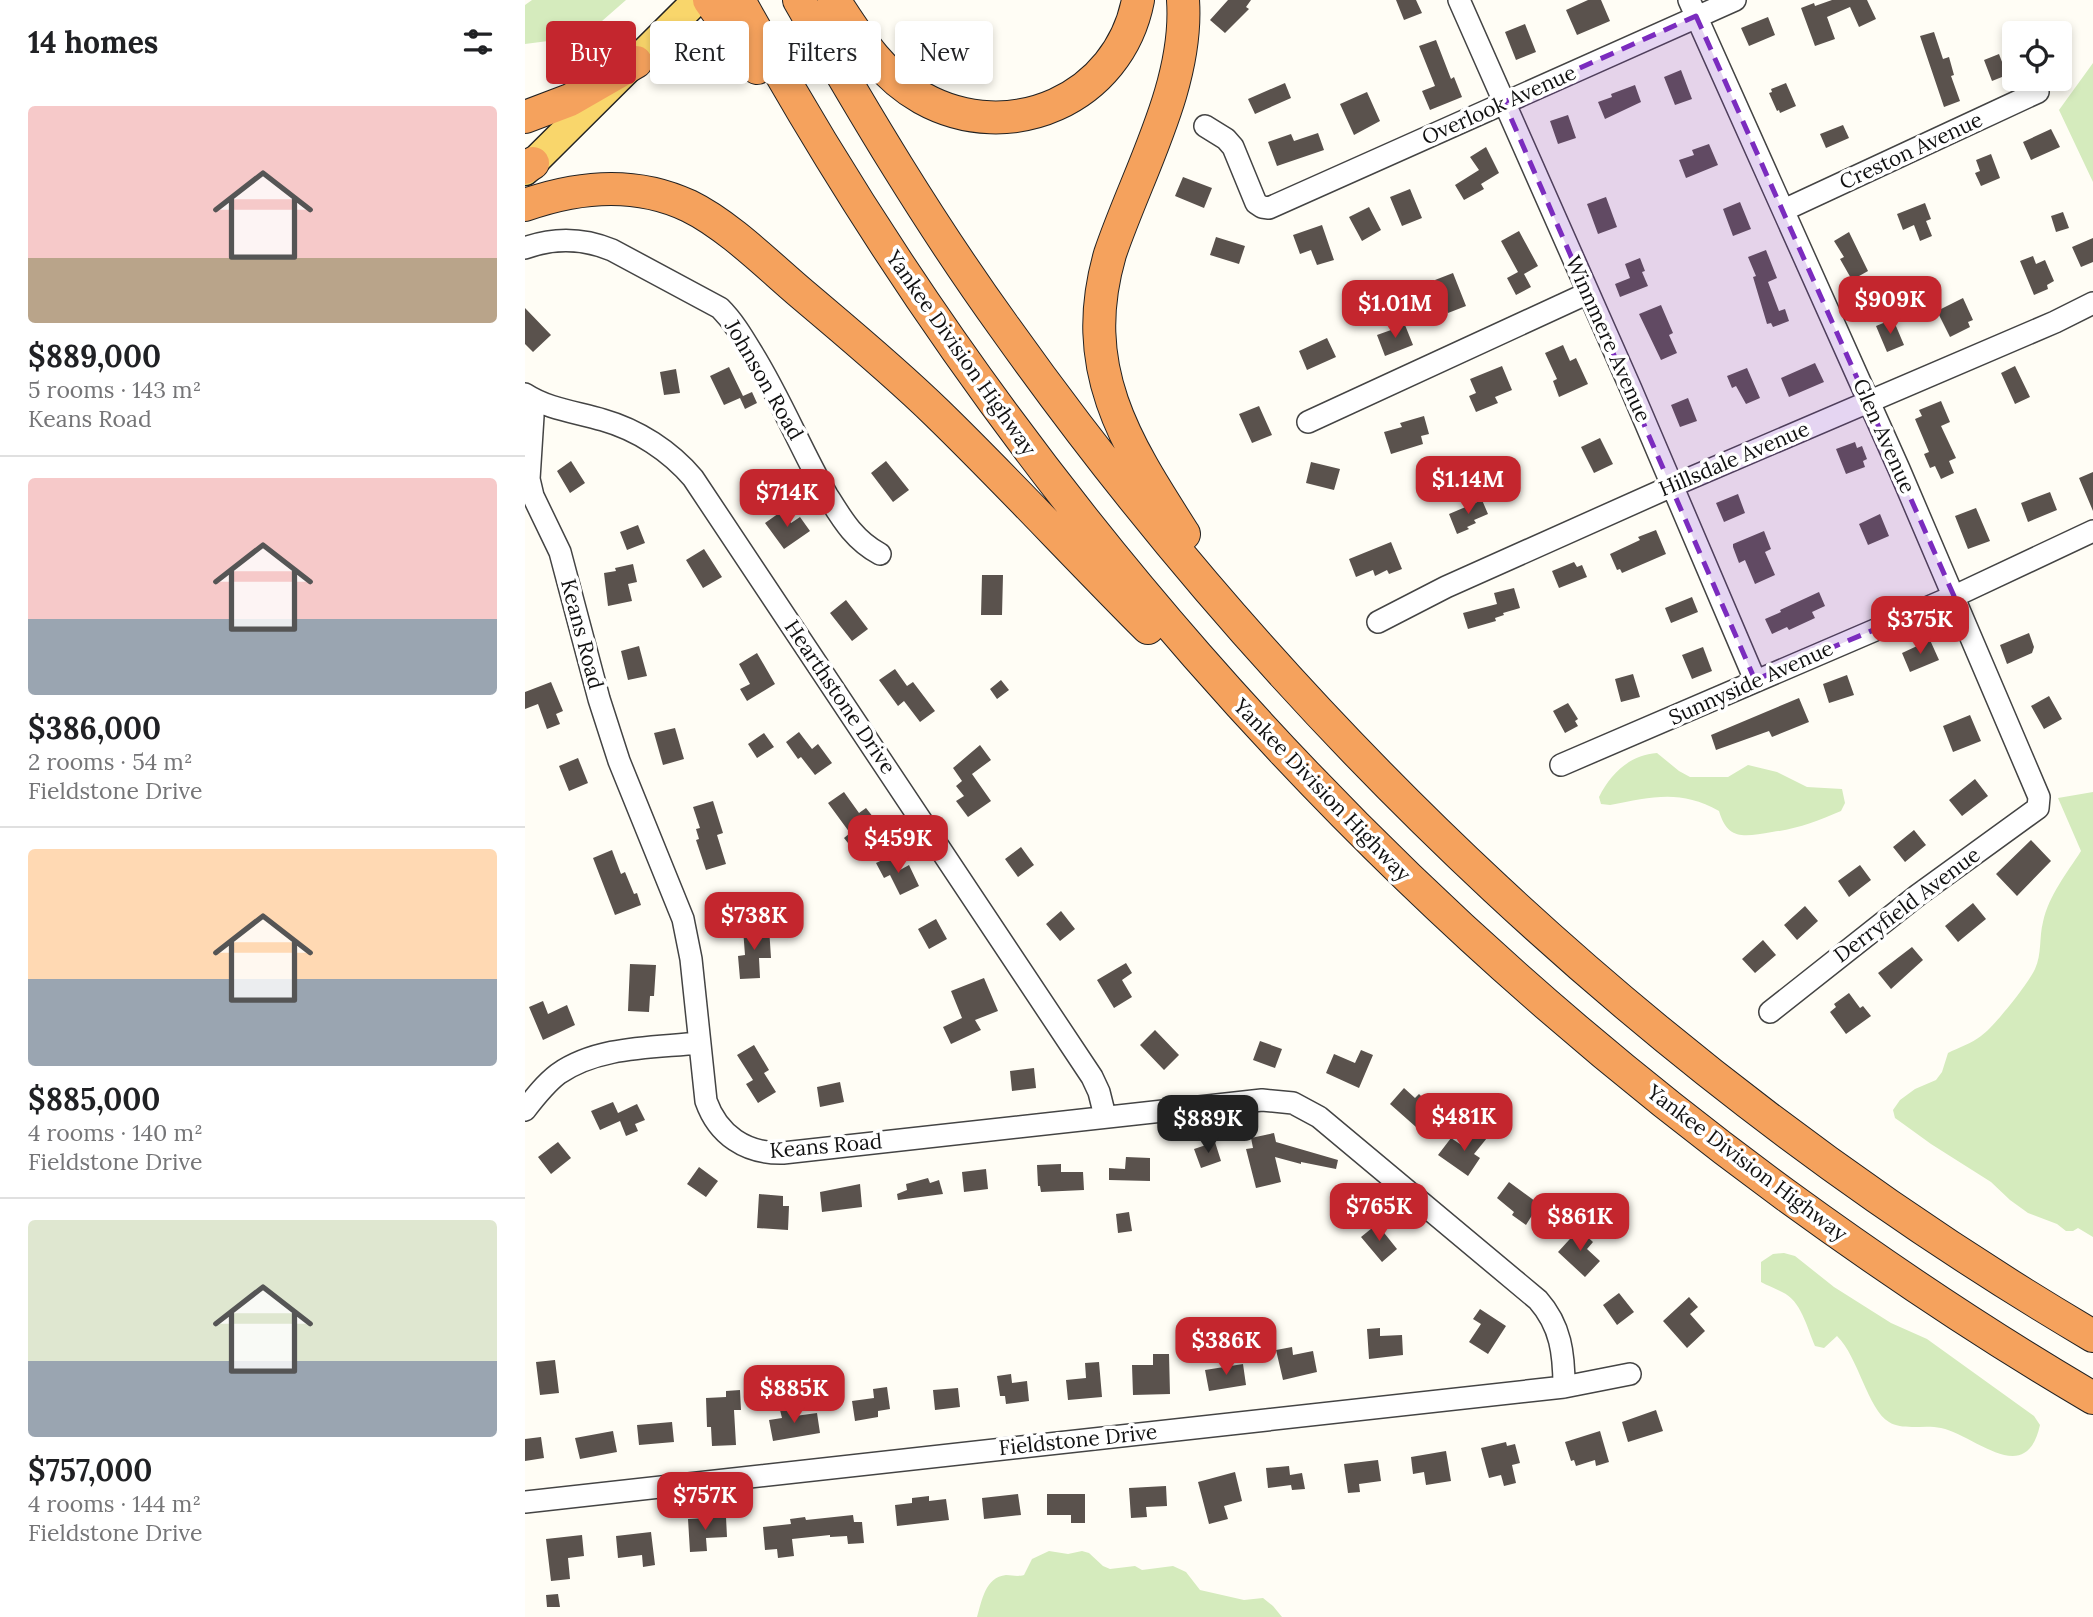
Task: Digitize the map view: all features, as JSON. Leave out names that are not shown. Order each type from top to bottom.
[{"type":"highway","points":[[799,0],[905,181],[1003,326],[1123,486],[1248,636],[1389,785],[1531,921],[1688,1055],[1888,1204],[2093,1336]]},
{"type":"highway","points":[[834,0],[869,52],[905,88],[950,111],[992,118],[1018,116],[1042,110],[1087,86],[1119,50],[1129,32],[1138,0]]},
{"type":"highway","points":[[1183,0],[1183,32],[1177,72],[1105,269],[1099,306],[1100,350],[1111,398],[1137,458],[1248,636]]},
{"type":"highway","name":"Yankee Division Highway","points":[[721,4],[766,81],[838,170],[937,323],[1059,489],[1140,591],[1236,701],[1390,862],[1567,1021],[1674,1110],[1829,1227],[1932,1298],[2019,1355],[2093,1398]]},
{"type":"highway","points":[[525,117],[570,100],[598,84]]},
{"type":"highway","points":[[525,205],[571,192],[613,188],[648,193],[676,201],[710,219],[830,318],[927,404],[1165,646],[1300,769]]},
{"type":"main road","points":[[636,62],[721,4]]},
{"type":"main road","points":[[528,167],[613,84]]},
{"type":"street","name":"Winnmere Avenue","points":[[1459,0],[1755,680]]},
{"type":"street","name":"Overlook Avenue","points":[[1205,126],[1226,139],[1233,147],[1255,201],[1262,207],[1271,207],[1504,102],[1692,8],[1735,0]]},
{"type":"street","name":"Glen Avenue","points":[[1692,8],[1869,402],[2039,797]]},
{"type":"street","name":"Creston Avenue","points":[[1784,210],[2038,92]]},
{"type":"street","name":"Johnson Road","points":[[525,248],[560,240],[595,244],[637,263],[720,308],[732,320],[760,365],[817,478],[851,533],[863,545],[880,554]]},
{"type":"street","points":[[1308,422],[1588,293]]},
{"type":"street","name":"Hillsdale Avenue","points":[[1378,622],[1446,587],[1672,486],[2093,303]]},
{"type":"street","name":"Keans Road","points":[[525,395],[533,416],[529,478],[533,496],[562,558],[599,699],[619,761],[683,919],[691,959],[706,1101],[715,1121],[730,1138],[750,1149],[783,1153],[1105,1116],[1270,1100],[1293,1103],[1307,1109],[1538,1300],[1559,1333],[1563,1353],[1564,1387]]},
{"type":"street","name":"Hearthstone Drive","points":[[525,395],[541,403],[634,432],[666,453],[693,478],[1094,1081],[1105,1116]]},
{"type":"street","name":"Sunnyside Avenue","points":[[1561,765],[1954,596],[2093,531]]},
{"type":"street","name":"Derryfield Avenue","points":[[1770,1012],[1918,895],[2038,808],[2039,797]]},
{"type":"street","points":[[525,1110],[551,1080],[586,1059],[606,1054],[699,1043]]},
{"type":"street","name":"Fieldstone Drive","points":[[525,1502],[1564,1387],[1630,1374]]},
{"type":"highlighted area","points":[[1696,16],[1954,596],[1755,680],[1504,102]]},
{"type":"green space","points":[[532,0],[626,0],[602,21],[546,21],[546,41],[525,44],[525,5]]},
{"type":"green space","points":[[2093,63],[2093,182],[2059,110]]},
{"type":"green space","points":[[1657,753],[1690,777],[1728,777],[1748,765],[1777,772],[1807,787],[1842,789],[1845,803],[1841,811],[1807,824],[1781,831],[1746,835],[1739,835],[1727,828],[1719,811],[1705,804],[1678,797],[1601,804],[1599,797],[1604,788],[1622,767],[1638,757]]},
{"type":"green space","points":[[2093,792],[2093,1237],[2078,1228],[2066,1231],[2057,1224],[2028,1213],[1991,1182],[1895,1118],[1893,1110],[1900,1100],[1915,1089],[1936,1080],[1942,1072],[1948,1053],[1987,1031],[2031,976],[2039,957],[2042,928],[2049,903],[2081,851],[2058,798]]},
{"type":"green space","points":[[1773,1254],[1795,1256],[1834,1287],[1891,1323],[1927,1339],[2034,1416],[2040,1425],[2033,1444],[2023,1453],[2011,1456],[1941,1428],[1901,1426],[1889,1422],[1875,1406],[1851,1356],[1837,1336],[1824,1348],[1815,1346],[1803,1315],[1794,1301],[1761,1282],[1761,1262]]},
{"type":"green space","points":[[1049,1551],[1089,1553],[1110,1569],[1135,1566],[1142,1570],[1173,1566],[1186,1572],[1200,1590],[1244,1600],[1263,1598],[1282,1617],[977,1617],[985,1591],[993,1580],[1006,1575],[1024,1575],[1032,1559]]},
{"type":"building","points":[[1228,0],[1251,0],[1246,7],[1249,9],[1225,33],[1210,20]]},
{"type":"building","points":[[1396,0],[1416,0],[1422,13],[1404,20]]},
{"type":"building","points":[[1588,0],[1601,0],[1610,21],[1577,35],[1566,10]]},
{"type":"building","points":[[1832,0],[1867,0],[1876,19],[1859,27],[1850,7],[1827,17],[1835,39],[1815,46],[1801,8]]},
{"type":"building","points":[[1768,17],[1775,35],[1749,46],[1741,28]]},
{"type":"building","points":[[1525,24],[1536,52],[1516,60],[1505,32]]},
{"type":"building","points":[[1934,32],[1943,59],[1949,57],[1954,75],[1951,76],[1960,101],[1944,107],[1920,36]]},
{"type":"building","points":[[1436,40],[1451,79],[1454,77],[1462,97],[1430,110],[1422,91],[1435,86],[1419,46]]},
{"type":"building","points":[[1999,54],[2002,77],[1992,81],[1984,60]]},
{"type":"building","points":[[1681,70],[1692,99],[1675,105],[1664,77]]},
{"type":"building","points":[[1285,83],[1291,98],[1255,114],[1248,99]]},
{"type":"building","points":[[1786,83],[1796,106],[1780,113],[1769,93],[1772,92],[1771,89]]},
{"type":"building","points":[[1635,85],[1641,102],[1605,119],[1598,102]]},
{"type":"building","points":[[1367,92],[1380,121],[1354,135],[1340,104]]},
{"type":"building","points":[[1568,115],[1576,138],[1558,144],[1550,121]]},
{"type":"building","points":[[1843,125],[1849,138],[1826,148],[1820,134]]},
{"type":"building","points":[[2051,129],[2060,147],[2031,160],[2023,142]]},
{"type":"building","points":[[1318,133],[1324,150],[1277,166],[1268,142],[1291,134],[1294,141]]},
{"type":"building","points":[[1709,144],[1718,165],[1686,178],[1679,160],[1694,155],[1692,150]]},
{"type":"building","points":[[1486,147],[1499,173],[1481,184],[1484,189],[1464,200],[1455,185],[1479,170],[1470,157]]},
{"type":"building","points":[[1991,154],[2000,178],[1981,186],[1975,173],[1980,171],[1976,160]]},
{"type":"building","points":[[1183,177],[1212,188],[1204,208],[1175,196]]},
{"type":"building","points":[[1410,189],[1422,218],[1402,226],[1390,197]]},
{"type":"building","points":[[1606,197],[1617,227],[1598,234],[1587,204]]},
{"type":"building","points":[[1740,202],[1751,229],[1733,236],[1723,209]]},
{"type":"building","points":[[1925,203],[1931,219],[1926,221],[1932,236],[1920,241],[1914,225],[1903,230],[1897,214]]},
{"type":"building","points":[[1369,207],[1381,230],[1362,241],[1349,217]]},
{"type":"building","points":[[2063,212],[2069,228],[2056,232],[2051,216]]},
{"type":"building","points":[[1322,225],[1334,260],[1317,265],[1311,250],[1300,254],[1293,235]]},
{"type":"building","points":[[1519,231],[1538,266],[1524,274],[1531,287],[1516,295],[1507,278],[1518,272],[1501,241]]},
{"type":"building","points":[[1849,232],[1868,271],[1852,280],[1840,259],[1844,257],[1834,241]]},
{"type":"building","points":[[1216,237],[1245,246],[1239,264],[1210,255]]},
{"type":"building","points":[[2093,238],[2093,262],[2081,267],[2072,247]]},
{"type":"building","points":[[1766,250],[1777,278],[1768,282],[1779,311],[1785,309],[1789,321],[1773,327],[1771,323],[1767,324],[1753,277],[1756,276],[1748,257]]},
{"type":"building","points":[[2033,256],[2036,264],[2045,260],[2054,281],[2047,285],[2048,289],[2034,295],[2020,261]]},
{"type":"building","points":[[1640,258],[1648,286],[1620,297],[1615,284],[1630,278],[1625,264]]},
{"type":"building","points":[[1453,273],[1466,306],[1448,313],[1435,280]]},
{"type":"building","points":[[1963,298],[1973,320],[1968,322],[1970,327],[1950,337],[1937,311]]},
{"type":"building","points":[[1661,305],[1673,333],[1669,335],[1677,353],[1661,360],[1639,314]]},
{"type":"building","points":[[525,308],[551,335],[533,352],[525,344]]},
{"type":"building","points":[[1893,319],[1904,345],[1887,352],[1876,326]]},
{"type":"building","points":[[1405,325],[1413,345],[1385,356],[1377,335]]},
{"type":"building","points":[[1327,338],[1336,357],[1307,370],[1299,351]]},
{"type":"building","points":[[1563,345],[1570,361],[1576,358],[1588,384],[1559,397],[1553,381],[1557,379],[1545,353]]},
{"type":"building","points":[[1815,363],[1824,382],[1789,397],[1781,378]]},
{"type":"building","points":[[1502,366],[1512,390],[1495,397],[1498,403],[1476,412],[1469,396],[1476,393],[1470,379]]},
{"type":"building","points":[[2015,366],[2030,397],[2015,404],[2001,373]]},
{"type":"building","points":[[729,367],[743,396],[752,392],[757,403],[745,409],[740,398],[724,405],[710,376]]},
{"type":"building","points":[[1747,368],[1760,398],[1746,404],[1736,386],[1732,388],[1727,376]]},
{"type":"building","points":[[676,369],[680,393],[664,395],[660,372]]},
{"type":"building","points":[[1688,398],[1697,421],[1680,427],[1671,405]]},
{"type":"building","points":[[1941,401],[1950,422],[1941,426],[1956,458],[1949,461],[1954,473],[1941,479],[1935,466],[1930,468],[1924,454],[1929,452],[1915,419],[1922,416],[1919,410]]},
{"type":"building","points":[[1259,406],[1272,435],[1252,443],[1239,414]]},
{"type":"building","points":[[1424,416],[1429,434],[1421,436],[1423,444],[1391,454],[1384,432],[1402,427],[1400,423]]},
{"type":"building","points":[[1600,438],[1613,464],[1594,473],[1581,447]]},
{"type":"building","points":[[1855,442],[1857,448],[1862,446],[1867,459],[1863,461],[1865,467],[1846,474],[1836,449]]},
{"type":"building","points":[[571,461],[585,483],[570,493],[557,471]]},
{"type":"building","points":[[886,461],[909,490],[893,502],[871,473]]},
{"type":"building","points":[[1311,462],[1340,469],[1334,490],[1306,483]]},
{"type":"building","points":[[2093,472],[2093,511],[2079,478]]},
{"type":"building","points":[[2050,492],[2057,510],[2028,522],[2021,503]]},
{"type":"building","points":[[1738,494],[1745,513],[1724,522],[1716,503]]},
{"type":"building","points":[[1482,500],[1488,514],[1474,520],[1476,523],[1467,527],[1469,529],[1457,534],[1449,514]]},
{"type":"building","points":[[1976,508],[1990,541],[1968,549],[1955,516]]},
{"type":"building","points":[[782,511],[791,523],[800,517],[810,531],[784,549],[765,523]]},
{"type":"building","points":[[1880,514],[1889,536],[1868,545],[1859,524]]},
{"type":"building","points":[[638,525],[645,543],[627,550],[620,532]]},
{"type":"building","points":[[1656,530],[1666,554],[1622,573],[1620,569],[1617,570],[1610,554],[1640,540],[1638,537]]},
{"type":"building","points":[[1764,531],[1771,549],[1765,552],[1775,575],[1755,584],[1745,560],[1739,563],[1733,544]]},
{"type":"building","points":[[1391,542],[1402,569],[1389,574],[1387,570],[1375,576],[1373,570],[1356,577],[1349,559]]},
{"type":"building","points":[[704,549],[722,577],[703,588],[686,560]]},
{"type":"building","points":[[1574,562],[1577,567],[1582,565],[1587,577],[1559,588],[1552,571]]},
{"type":"building","points":[[633,564],[637,582],[628,584],[632,601],[608,606],[604,573]]},
{"type":"building","points":[[982,575],[1003,575],[1002,615],[981,615]]},
{"type":"building","points":[[1514,588],[1520,608],[1503,613],[1504,615],[1495,618],[1496,621],[1468,629],[1463,613],[1497,604],[1494,593]]},
{"type":"building","points":[[1819,592],[1825,606],[1812,612],[1815,618],[1789,630],[1787,627],[1772,634],[1765,619]]},
{"type":"building","points":[[1692,597],[1698,612],[1671,623],[1665,608]]},
{"type":"building","points":[[846,600],[868,629],[852,641],[830,613]]},
{"type":"building","points":[[2029,633],[2034,647],[2032,653],[2007,664],[2000,645]]},
{"type":"building","points":[[1930,640],[1939,660],[1910,672],[1902,653]]},
{"type":"building","points":[[639,646],[647,676],[628,680],[621,651]]},
{"type":"building","points":[[1703,647],[1712,671],[1692,679],[1682,655]]},
{"type":"building","points":[[757,653],[775,684],[747,701],[740,689],[750,684],[739,664]]},
{"type":"building","points":[[895,669],[907,686],[913,682],[935,711],[920,722],[904,701],[898,706],[879,680]]},
{"type":"building","points":[[1633,674],[1640,697],[1621,702],[1615,679]]},
{"type":"building","points":[[1847,675],[1854,695],[1829,703],[1823,684]]},
{"type":"building","points":[[1001,680],[1009,690],[997,699],[990,689]]},
{"type":"building","points":[[551,682],[563,711],[556,714],[560,724],[547,729],[538,704],[525,709],[525,692]]},
{"type":"building","points":[[2049,696],[2062,719],[2044,729],[2031,706]]},
{"type":"building","points":[[1799,698],[1809,722],[1772,737],[1769,731],[1716,750],[1711,735]]},
{"type":"building","points":[[1568,703],[1578,719],[1575,721],[1578,726],[1565,733],[1553,711]]},
{"type":"building","points":[[1970,715],[1981,741],[1953,752],[1943,726]]},
{"type":"building","points":[[675,728],[684,759],[663,765],[654,733]]},
{"type":"building","points":[[799,732],[812,749],[818,744],[832,763],[815,775],[801,757],[798,759],[786,742]]},
{"type":"building","points":[[764,733],[774,747],[757,758],[748,744]]},
{"type":"building","points":[[980,745],[991,760],[972,774],[991,801],[968,817],[956,801],[964,796],[956,786],[962,781],[953,768]]},
{"type":"building","points":[[578,758],[588,783],[569,791],[559,766]]},
{"type":"building","points":[[1975,779],[1988,796],[1962,816],[1949,800]]},
{"type":"building","points":[[844,792],[859,813],[866,808],[881,827],[852,848],[844,838],[850,833],[828,803]]},
{"type":"building","points":[[713,801],[723,833],[717,835],[726,864],[706,870],[696,840],[699,839],[696,829],[700,828],[693,807]]},
{"type":"building","points":[[1914,830],[1926,845],[1905,862],[1893,847]]},
{"type":"building","points":[[2031,840],[2051,861],[2017,896],[1996,874]]},
{"type":"building","points":[[1021,847],[1034,865],[1018,877],[1005,859]]},
{"type":"building","points":[[612,850],[621,874],[625,872],[641,905],[615,915],[593,858]]},
{"type":"building","points":[[893,855],[900,870],[909,865],[919,886],[900,895],[890,875],[884,878],[876,863]]},
{"type":"building","points":[[1860,865],[1871,880],[1849,897],[1838,881]]},
{"type":"building","points":[[1973,903],[1986,919],[1958,942],[1945,926]]},
{"type":"building","points":[[1805,906],[1818,921],[1797,940],[1784,925]]},
{"type":"building","points":[[1061,911],[1075,929],[1060,941],[1046,924]]},
{"type":"building","points":[[936,919],[947,939],[929,949],[918,929]]},
{"type":"building","points":[[769,927],[771,958],[759,958],[760,978],[740,979],[738,956],[745,955],[743,929]]},
{"type":"building","points":[[1763,940],[1776,955],[1755,973],[1742,959]]},
{"type":"building","points":[[1912,947],[1923,960],[1891,989],[1878,973]]},
{"type":"building","points":[[1126,963],[1132,973],[1122,980],[1132,997],[1114,1008],[1097,980]]},
{"type":"building","points":[[630,964],[656,965],[654,996],[650,996],[649,1012],[628,1011]]},
{"type":"building","points":[[984,978],[998,1011],[975,1020],[981,1030],[951,1044],[943,1027],[962,1018],[951,991]]},
{"type":"building","points":[[1849,993],[1860,1008],[1863,1006],[1871,1016],[1846,1034],[1830,1012],[1836,1007],[1834,1004]]},
{"type":"building","points":[[543,1001],[548,1014],[567,1005],[575,1025],[543,1040],[529,1007]]},
{"type":"building","points":[[1155,1030],[1179,1055],[1164,1070],[1140,1045]]},
{"type":"building","points":[[1260,1041],[1282,1049],[1275,1068],[1253,1060]]},
{"type":"building","points":[[754,1045],[769,1070],[764,1073],[776,1092],[758,1103],[746,1084],[753,1080],[737,1055]]},
{"type":"building","points":[[1361,1050],[1373,1055],[1359,1088],[1326,1073],[1334,1054],[1355,1063]]},
{"type":"building","points":[[1034,1068],[1036,1088],[1012,1091],[1010,1071]]},
{"type":"building","points":[[840,1082],[844,1102],[820,1107],[817,1087]]},
{"type":"building","points":[[1404,1088],[1415,1098],[1419,1094],[1423,1098],[1428,1093],[1438,1101],[1416,1127],[1390,1104]]},
{"type":"building","points":[[613,1102],[618,1113],[637,1104],[645,1120],[635,1124],[638,1131],[626,1136],[620,1121],[600,1130],[591,1111]]},
{"type":"building","points":[[1477,1129],[1487,1138],[1474,1154],[1480,1158],[1468,1176],[1438,1155],[1451,1138],[1463,1146]]},
{"type":"building","points":[[1274,1133],[1276,1142],[1338,1160],[1336,1169],[1275,1157],[1281,1182],[1256,1188],[1246,1149],[1253,1148],[1251,1138]]},
{"type":"building","points":[[558,1142],[571,1158],[551,1174],[538,1157]]},
{"type":"building","points":[[1215,1142],[1221,1161],[1201,1168],[1194,1149]]},
{"type":"building","points":[[1126,1157],[1150,1158],[1150,1181],[1109,1180],[1109,1168],[1125,1169]]},
{"type":"building","points":[[1061,1164],[1061,1172],[1083,1172],[1084,1190],[1041,1192],[1037,1165]]},
{"type":"building","points":[[699,1167],[718,1181],[706,1197],[687,1184]]},
{"type":"building","points":[[986,1169],[988,1189],[964,1192],[962,1172]]},
{"type":"building","points":[[928,1178],[930,1183],[939,1180],[943,1194],[898,1200],[897,1194],[907,1190],[906,1184]]},
{"type":"building","points":[[1509,1182],[1539,1204],[1526,1225],[1512,1215],[1514,1212],[1497,1198]]},
{"type":"building","points":[[860,1184],[862,1207],[822,1212],[820,1192]]},
{"type":"building","points":[[759,1194],[783,1196],[783,1206],[789,1206],[788,1230],[757,1228]]},
{"type":"building","points":[[1129,1212],[1132,1231],[1118,1233],[1116,1214]]},
{"type":"building","points":[[1377,1224],[1397,1249],[1382,1262],[1361,1237]]},
{"type":"building","points":[[1579,1229],[1593,1242],[1587,1249],[1600,1261],[1585,1277],[1558,1252]]},
{"type":"building","points":[[1619,1293],[1634,1312],[1617,1325],[1603,1305]]},
{"type":"building","points":[[1689,1297],[1698,1307],[1690,1314],[1705,1331],[1687,1348],[1663,1321]]},
{"type":"building","points":[[1480,1309],[1506,1326],[1488,1354],[1469,1342],[1481,1324],[1473,1319]]},
{"type":"building","points":[[1380,1328],[1380,1336],[1402,1335],[1403,1355],[1369,1359],[1367,1329]]},
{"type":"building","points":[[1292,1347],[1293,1355],[1313,1351],[1317,1372],[1283,1380],[1276,1350]]},
{"type":"building","points":[[1153,1354],[1169,1354],[1170,1394],[1133,1395],[1132,1365],[1153,1365]]},
{"type":"building","points":[[555,1360],[559,1393],[540,1395],[536,1362]]},
{"type":"building","points":[[1099,1362],[1102,1397],[1068,1400],[1066,1380],[1086,1378],[1085,1363]]},
{"type":"building","points":[[1243,1364],[1246,1385],[1209,1391],[1205,1370]]},
{"type":"building","points":[[1011,1374],[1012,1383],[1027,1381],[1029,1401],[1006,1404],[1005,1396],[1000,1396],[997,1376]]},
{"type":"building","points":[[887,1387],[890,1409],[878,1411],[878,1417],[855,1421],[852,1401],[874,1398],[873,1389]]},
{"type":"building","points":[[958,1388],[960,1407],[935,1410],[933,1390]]},
{"type":"building","points":[[740,1390],[741,1410],[734,1410],[736,1445],[712,1446],[711,1427],[707,1427],[706,1398],[726,1397],[726,1391]]},
{"type":"building","points":[[793,1408],[795,1416],[817,1413],[820,1433],[773,1441],[769,1420],[782,1418],[780,1410]]},
{"type":"building","points":[[1656,1410],[1663,1431],[1628,1442],[1622,1422]]},
{"type":"building","points":[[672,1422],[674,1442],[639,1445],[637,1425]]},
{"type":"building","points":[[613,1431],[617,1452],[580,1459],[575,1438]]},
{"type":"building","points":[[1600,1431],[1609,1462],[1596,1466],[1595,1460],[1576,1466],[1574,1460],[1571,1461],[1565,1442]]},
{"type":"building","points":[[541,1437],[544,1458],[525,1461],[525,1439]]},
{"type":"building","points":[[1506,1442],[1507,1446],[1515,1444],[1520,1463],[1512,1465],[1516,1483],[1504,1486],[1501,1475],[1489,1478],[1481,1448]]},
{"type":"building","points":[[1446,1451],[1451,1481],[1426,1485],[1424,1472],[1413,1474],[1411,1457]]},
{"type":"building","points":[[1378,1460],[1381,1481],[1359,1484],[1360,1492],[1348,1493],[1344,1464]]},
{"type":"building","points":[[1289,1466],[1290,1475],[1302,1473],[1305,1489],[1292,1490],[1291,1485],[1268,1488],[1266,1468]]},
{"type":"building","points":[[1235,1472],[1242,1501],[1224,1506],[1228,1519],[1209,1524],[1198,1482]]},
{"type":"building","points":[[1166,1486],[1167,1506],[1146,1507],[1147,1517],[1131,1518],[1129,1488]]},
{"type":"building","points":[[1018,1494],[1021,1515],[984,1519],[982,1498]]},
{"type":"building","points":[[1047,1494],[1085,1494],[1085,1523],[1071,1523],[1071,1515],[1047,1515]]},
{"type":"building","points":[[929,1496],[929,1501],[946,1499],[949,1520],[897,1526],[895,1505],[912,1503],[912,1498]]},
{"type":"building","points":[[853,1515],[854,1522],[862,1522],[864,1543],[848,1544],[847,1536],[830,1535],[792,1539],[794,1556],[778,1558],[777,1549],[765,1550],[763,1527],[791,1524],[790,1519],[805,1517],[806,1520]]},
{"type":"building","points":[[726,1517],[727,1537],[706,1538],[707,1551],[690,1552],[688,1519]]},
{"type":"building","points":[[651,1532],[655,1565],[643,1567],[642,1555],[618,1558],[616,1536]]},
{"type":"building","points":[[582,1535],[584,1556],[568,1558],[570,1579],[551,1581],[546,1539]]},
{"type":"building","points":[[558,1594],[560,1607],[547,1607],[546,1595]]}]
